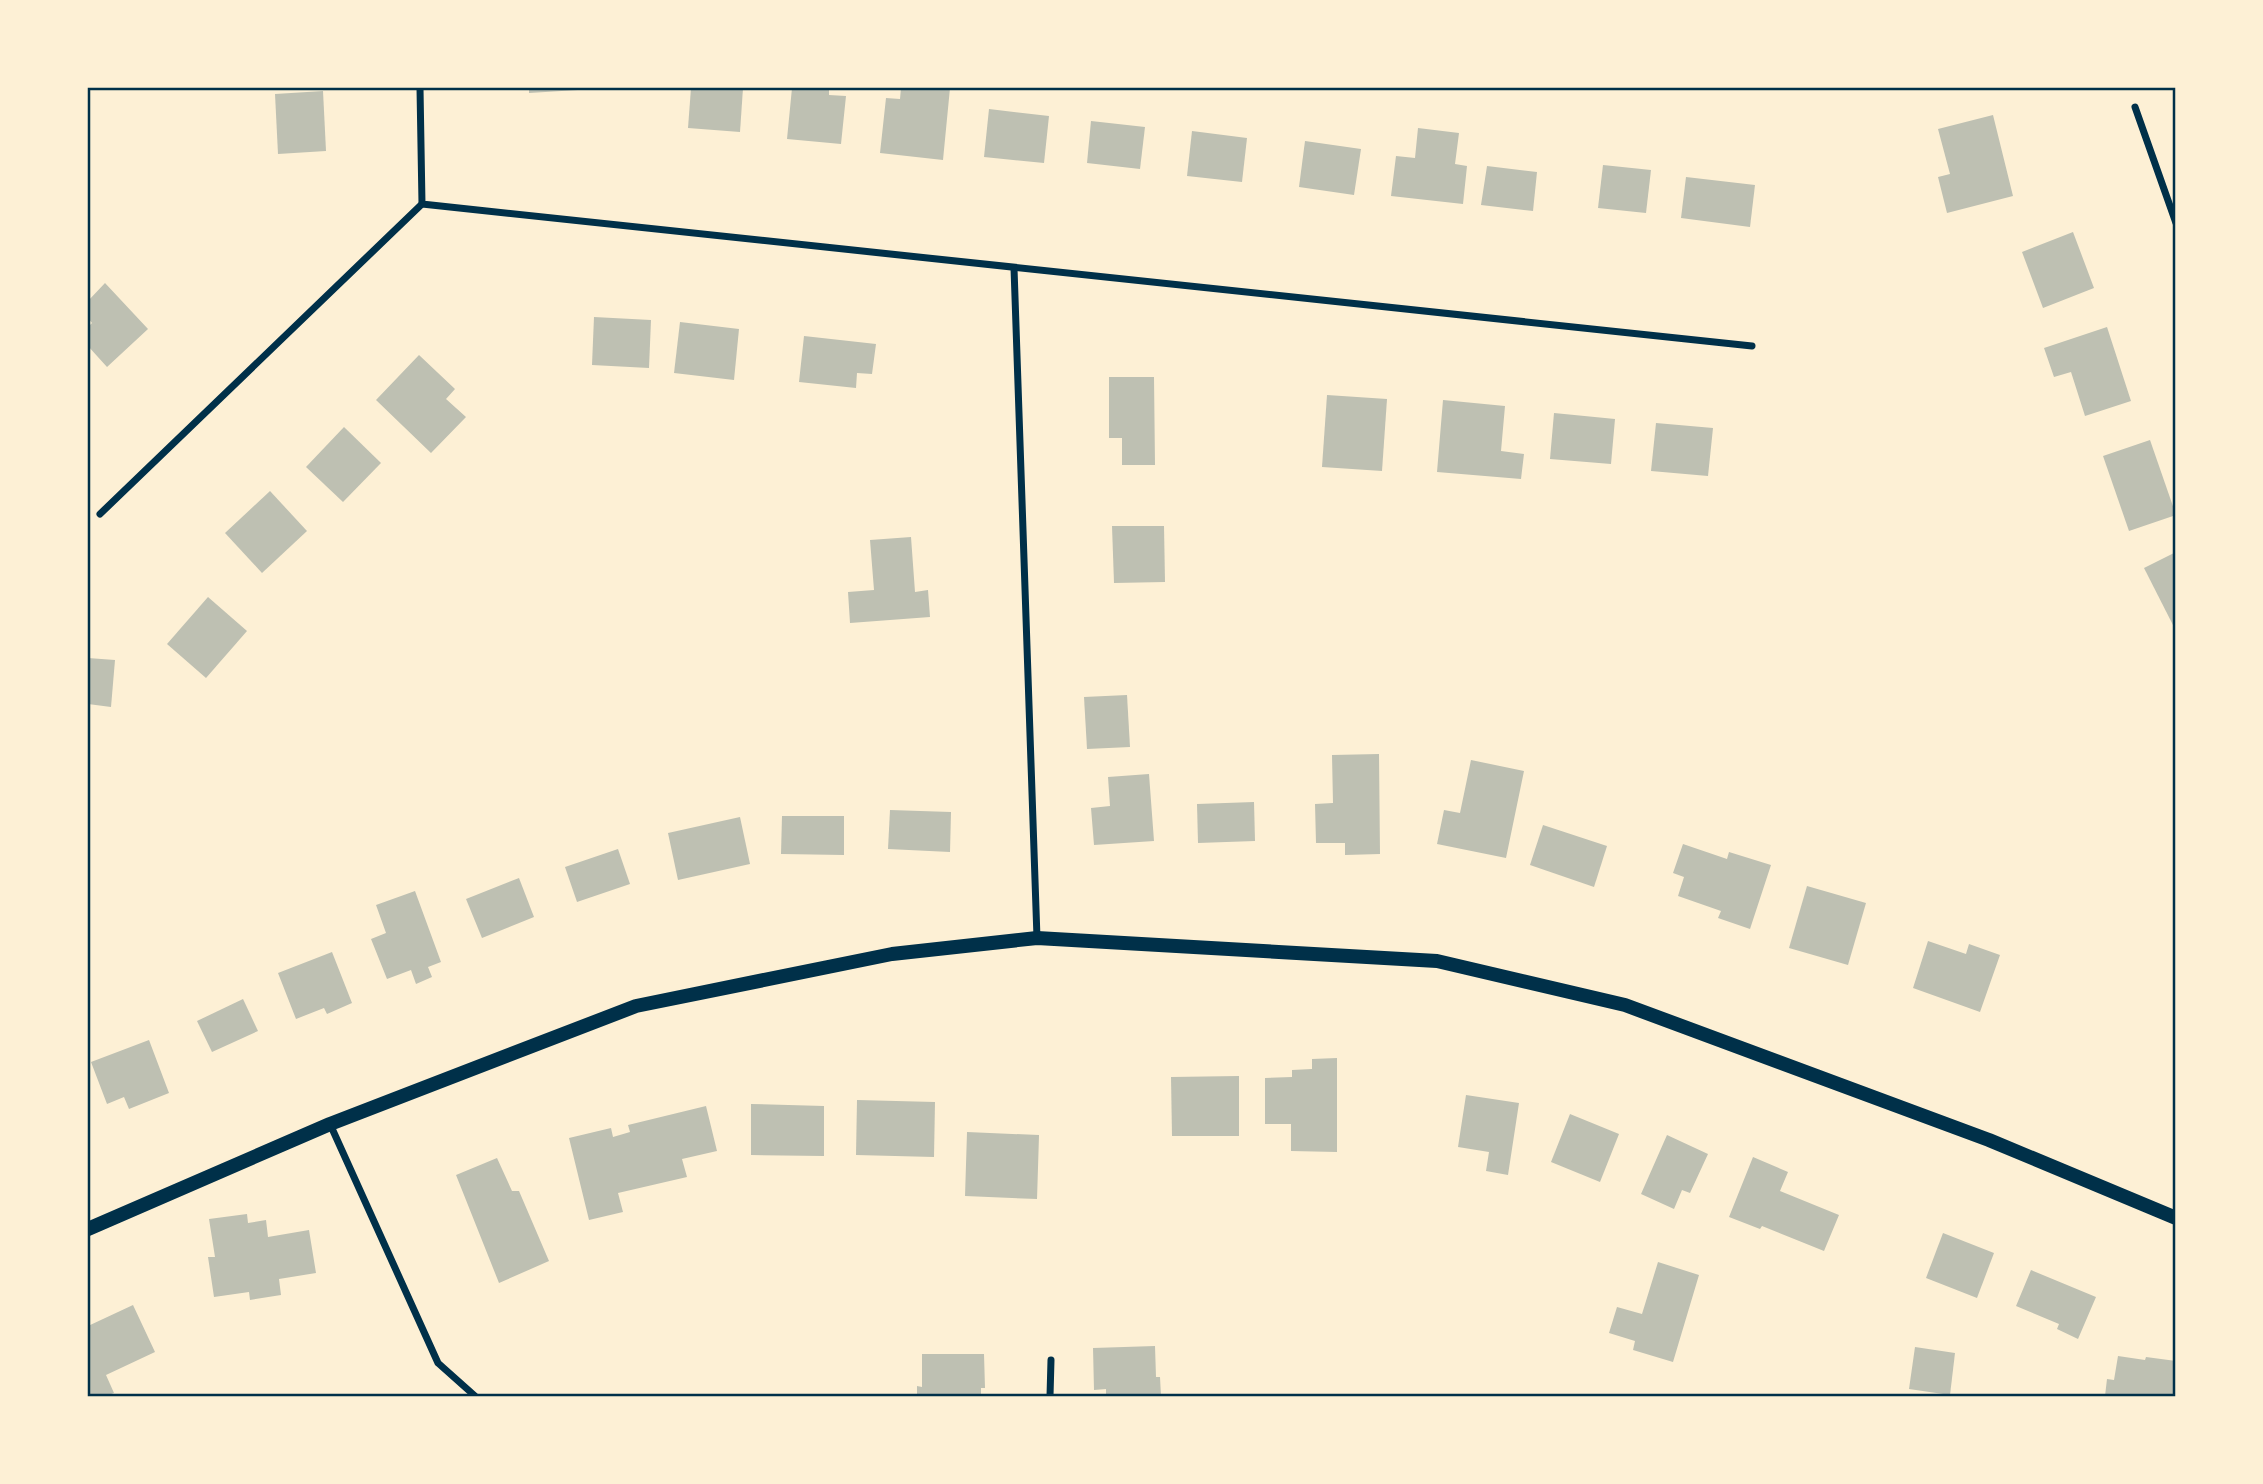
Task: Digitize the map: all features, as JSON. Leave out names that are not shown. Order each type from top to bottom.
[{"type":"main road","points":[[88,1228],[330,1124],[636,1006],[892,954],[1037,938],[1437,961],[1625,1005],[1989,1140],[2175,1219]]},
{"type":"street","points":[[100,514],[422,204],[420,88]]},
{"type":"street","points":[[2135,107],[2175,223]]},
{"type":"street","points":[[422,204],[1752,346]]},
{"type":"street","points":[[1014,268],[1037,938]]},
{"type":"street","points":[[330,1124],[438,1363],[475,1396]]},
{"type":"street","points":[[1050,1396],[1051,1360]]},
{"type":"building","points":[[529,88],[578,88],[578,90],[529,93]]},
{"type":"building","points":[[691,88],[743,88],[740,132],[688,128]]},
{"type":"building","points":[[792,88],[829,88],[829,95],[846,96],[841,144],[787,139]]},
{"type":"building","points":[[901,88],[950,88],[943,160],[880,153],[886,98],[900,99]]},
{"type":"building","points":[[323,91],[326,151],[278,154],[275,94]]},
{"type":"building","points":[[989,109],[1049,116],[1044,163],[984,157]]},
{"type":"building","points":[[1993,115],[2013,196],[1947,213],[1938,177],[1950,174],[1938,129]]},
{"type":"building","points":[[1091,121],[1145,127],[1140,169],[1087,163]]},
{"type":"building","points":[[1418,128],[1459,133],[1455,164],[1467,166],[1463,204],[1391,196],[1396,156],[1415,158]]},
{"type":"building","points":[[1192,131],[1247,138],[1242,182],[1187,176]]},
{"type":"building","points":[[1305,141],[1361,149],[1354,195],[1299,187]]},
{"type":"building","points":[[1603,165],[1651,170],[1646,213],[1598,208]]},
{"type":"building","points":[[1487,166],[1537,172],[1533,211],[1481,205]]},
{"type":"building","points":[[1686,177],[1755,185],[1750,227],[1681,218]]},
{"type":"building","points":[[2073,232],[2094,288],[2043,308],[2022,252]]},
{"type":"building","points":[[105,283],[148,329],[107,367],[88,346],[88,327],[92,323],[88,318],[88,301]]},
{"type":"building","points":[[594,317],[651,320],[649,368],[592,365]]},
{"type":"building","points":[[680,322],[739,329],[734,380],[674,373]]},
{"type":"building","points":[[2107,327],[2131,401],[2085,416],[2071,372],[2054,377],[2044,348]]},
{"type":"building","points":[[804,336],[876,344],[872,374],[857,373],[856,388],[799,382]]},
{"type":"building","points":[[419,355],[455,389],[446,399],[466,417],[431,453],[376,400]]},
{"type":"building","points":[[1109,377],[1154,377],[1155,465],[1122,465],[1122,438],[1109,438]]},
{"type":"building","points":[[1327,395],[1387,399],[1382,471],[1322,467]]},
{"type":"building","points":[[1443,400],[1505,406],[1501,451],[1524,454],[1521,479],[1437,472]]},
{"type":"building","points":[[1554,413],[1615,419],[1611,464],[1550,459]]},
{"type":"building","points":[[1656,423],[1713,428],[1708,476],[1651,471]]},
{"type":"building","points":[[344,427],[381,463],[343,502],[306,467]]},
{"type":"building","points":[[2150,440],[2176,515],[2129,531],[2103,456]]},
{"type":"building","points":[[270,491],[307,531],[262,573],[225,533]]},
{"type":"building","points":[[1112,526],[1164,526],[1165,582],[1114,583]]},
{"type":"building","points":[[911,537],[915,592],[928,590],[930,617],[850,623],[848,592],[874,590],[870,540]]},
{"type":"building","points":[[2176,552],[2176,631],[2144,568]]},
{"type":"building","points":[[208,597],[247,631],[206,678],[167,644]]},
{"type":"building","points":[[88,658],[115,660],[111,707],[88,704]]},
{"type":"building","points":[[1127,695],[1130,747],[1087,749],[1084,697]]},
{"type":"building","points":[[1379,754],[1380,854],[1345,855],[1345,843],[1316,843],[1315,804],[1333,803],[1332,755]]},
{"type":"building","points":[[1471,760],[1524,771],[1506,858],[1437,844],[1444,810],[1460,813]]},
{"type":"building","points":[[1149,774],[1154,841],[1094,845],[1091,808],[1110,806],[1108,777]]},
{"type":"building","points":[[1254,802],[1255,841],[1198,843],[1197,804]]},
{"type":"building","points":[[890,810],[951,812],[950,852],[888,849]]},
{"type":"building","points":[[782,816],[844,816],[844,855],[781,854]]},
{"type":"building","points":[[740,817],[750,864],[678,880],[668,833]]},
{"type":"building","points":[[1543,825],[1607,846],[1594,887],[1530,865]]},
{"type":"building","points":[[1683,844],[1727,859],[1729,852],[1771,865],[1750,929],[1718,918],[1721,911],[1678,896],[1684,877],[1673,873]]},
{"type":"building","points":[[618,849],[630,884],[577,902],[565,867]]},
{"type":"building","points":[[519,878],[534,917],[482,938],[466,899]]},
{"type":"building","points":[[1807,886],[1866,903],[1848,965],[1789,948]]},
{"type":"building","points":[[415,891],[441,962],[428,967],[432,977],[416,984],[411,970],[387,979],[371,939],[386,933],[376,905]]},
{"type":"building","points":[[1928,941],[1966,954],[1969,944],[2000,955],[1980,1012],[1913,988]]},
{"type":"building","points":[[332,952],[352,1003],[327,1014],[324,1008],[296,1019],[278,973]]},
{"type":"building","points":[[243,999],[258,1031],[212,1052],[197,1021]]},
{"type":"building","points":[[149,1040],[169,1093],[129,1109],[124,1097],[107,1104],[91,1062]]},
{"type":"building","points":[[1337,1058],[1337,1152],[1291,1151],[1291,1124],[1265,1124],[1265,1078],[1292,1077],[1292,1070],[1312,1069],[1312,1059]]},
{"type":"building","points":[[1239,1076],[1239,1136],[1172,1136],[1171,1077]]},
{"type":"building","points":[[1466,1095],[1519,1103],[1508,1175],[1486,1171],[1489,1152],[1458,1147]]},
{"type":"building","points":[[857,1100],[935,1102],[934,1157],[856,1155]]},
{"type":"building","points":[[751,1104],[824,1106],[824,1156],[751,1155]]},
{"type":"building","points":[[706,1106],[717,1151],[682,1159],[687,1177],[618,1193],[623,1212],[589,1220],[569,1138],[611,1128],[613,1137],[630,1132],[628,1125]]},
{"type":"building","points":[[1570,1114],[1619,1134],[1600,1182],[1551,1162]]},
{"type":"building","points":[[967,1132],[1039,1135],[1037,1199],[965,1196]]},
{"type":"building","points":[[1667,1135],[1708,1154],[1690,1193],[1682,1190],[1674,1209],[1641,1194]]},
{"type":"building","points":[[1753,1157],[1788,1172],[1780,1191],[1839,1215],[1824,1251],[1762,1226],[1760,1229],[1729,1217]]},
{"type":"building","points":[[497,1158],[512,1191],[519,1191],[549,1261],[499,1283],[456,1175]]},
{"type":"building","points":[[247,1214],[248,1223],[266,1220],[268,1237],[309,1230],[316,1273],[279,1279],[281,1295],[250,1300],[249,1292],[214,1297],[208,1257],[215,1257],[209,1219]]},
{"type":"building","points":[[1943,1233],[1994,1253],[1977,1298],[1926,1278]]},
{"type":"building","points":[[1658,1262],[1699,1275],[1673,1362],[1633,1350],[1635,1341],[1609,1333],[1617,1307],[1642,1314]]},
{"type":"building","points":[[2031,1270],[2096,1297],[2078,1339],[2057,1329],[2059,1324],[2016,1306]]},
{"type":"building","points":[[133,1305],[155,1352],[106,1375],[114,1393],[88,1396],[88,1326]]},
{"type":"building","points":[[1155,1346],[1156,1377],[1160,1377],[1161,1396],[1106,1396],[1106,1389],[1094,1390],[1093,1348]]},
{"type":"building","points":[[1915,1347],[1955,1353],[1950,1395],[1909,1389]]},
{"type":"building","points":[[922,1354],[984,1354],[985,1388],[981,1388],[981,1396],[917,1396],[917,1386],[922,1387]]},
{"type":"building","points":[[2118,1356],[2176,1361],[2176,1396],[2105,1396],[2107,1379],[2114,1380]]}]
